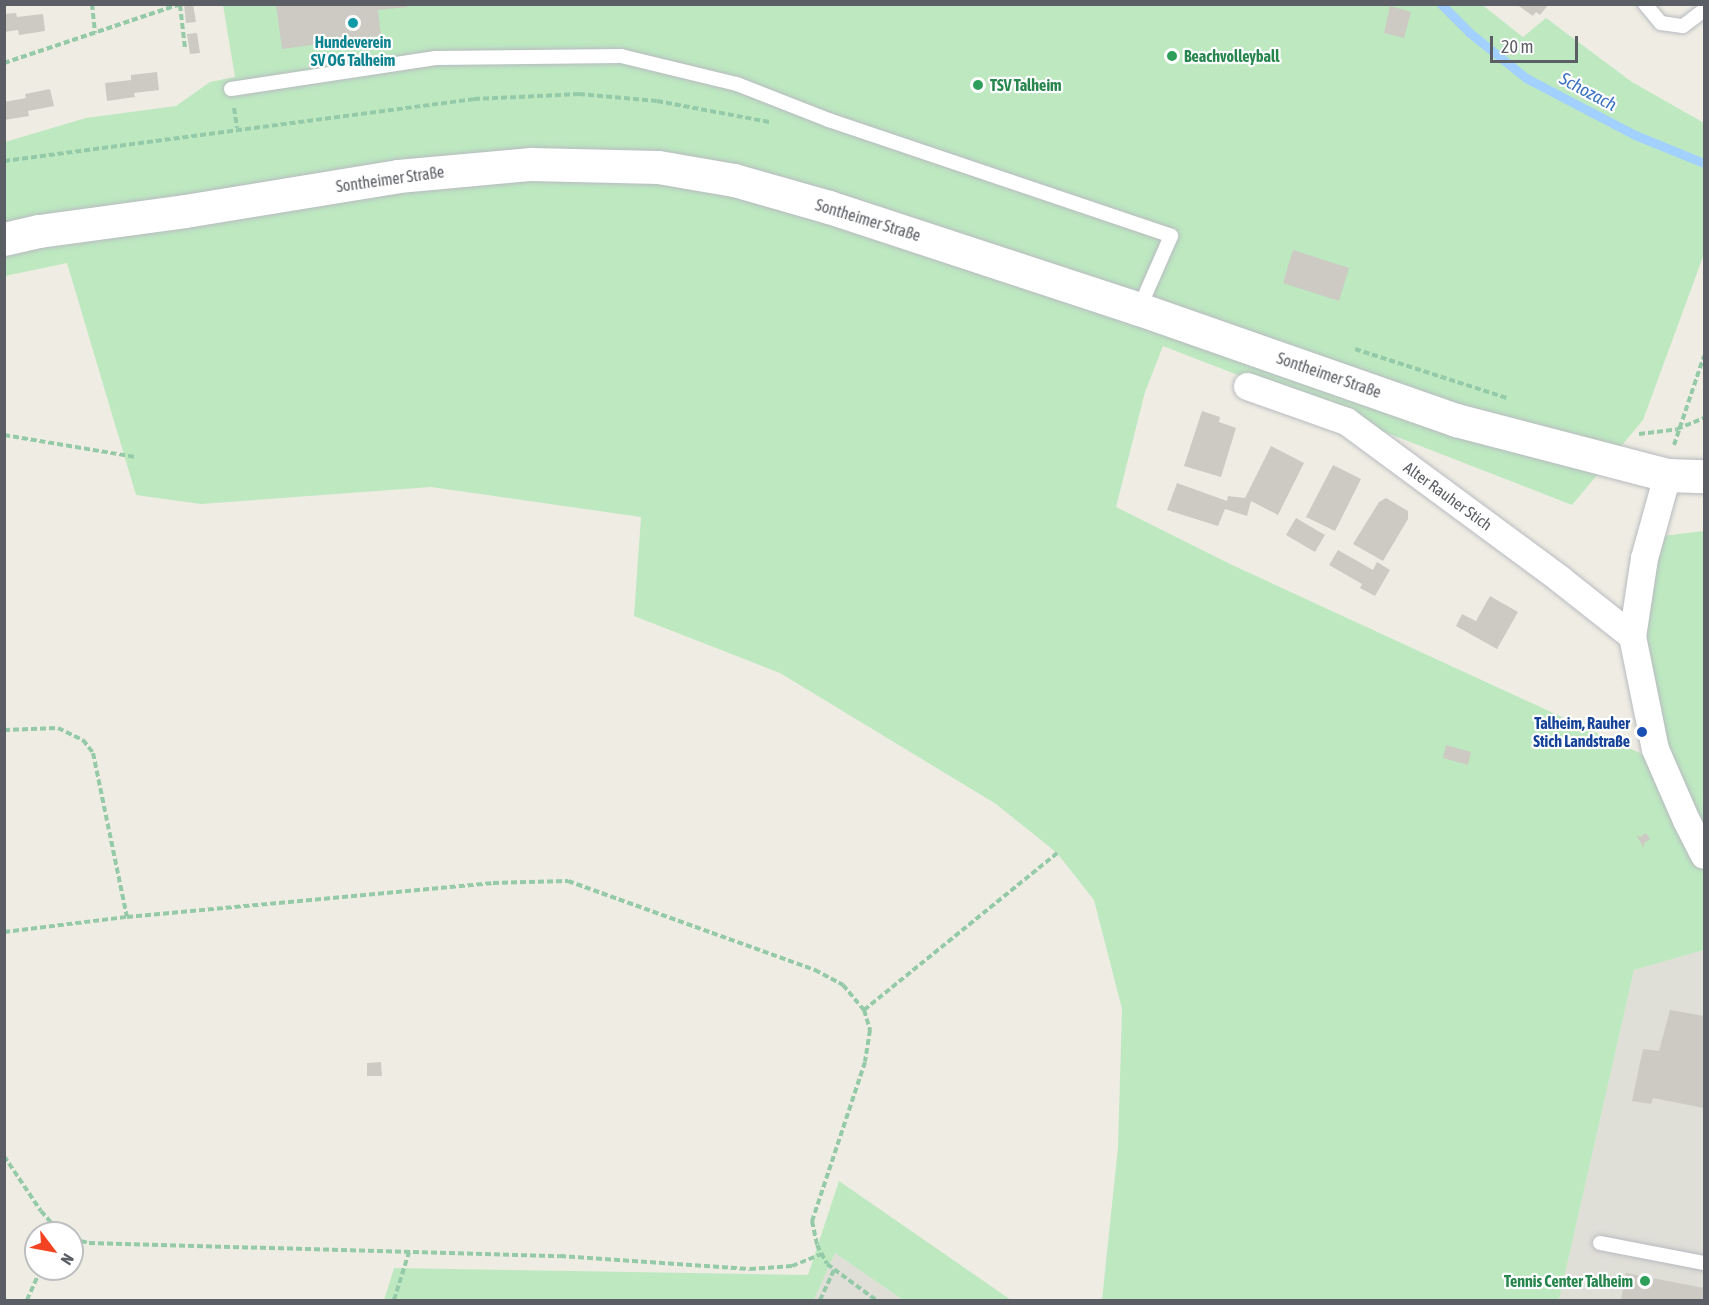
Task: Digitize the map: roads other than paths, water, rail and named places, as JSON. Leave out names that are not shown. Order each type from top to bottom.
[{"type":"street","name":"Sontheimer Straße","points":[[4,239],[39,231],[185,211],[398,176],[531,164],[658,167],[734,180],[829,207],[1139,309],[1456,420],[1667,475],[1704,476]]},
{"type":"street","name":"Alter Rauher Stich","points":[[1247,386],[1346,421],[1632,636]]},
{"type":"street","points":[[1667,475],[1644,558],[1632,636],[1655,749],[1704,855]]},
{"type":"lane","points":[[1645,4],[1660,23],[1683,26],[1704,10]]},
{"type":"lane","points":[[231,89],[436,58],[621,56],[737,84],[829,120],[1171,236],[1139,309]]},
{"type":"lane","points":[[1600,1243],[1704,1263]]},
{"type":"waterway","name":"Schozach","points":[[1441,4],[1470,33],[1526,78],[1635,135],[1704,163]]},
{"type":"place","name":"Hundeverein SV OG Talheim","points":[[353,23]]},
{"type":"place","name":"Beachvolleyball","points":[[1172,56]]},
{"type":"place","name":"TSV Talheim","points":[[978,85]]},
{"type":"place","name":"Talheim, Rauher Stich Landstraße","points":[[1642,732]]},
{"type":"place","name":"Tennis Center Talheim","points":[[1645,1281]]}]
